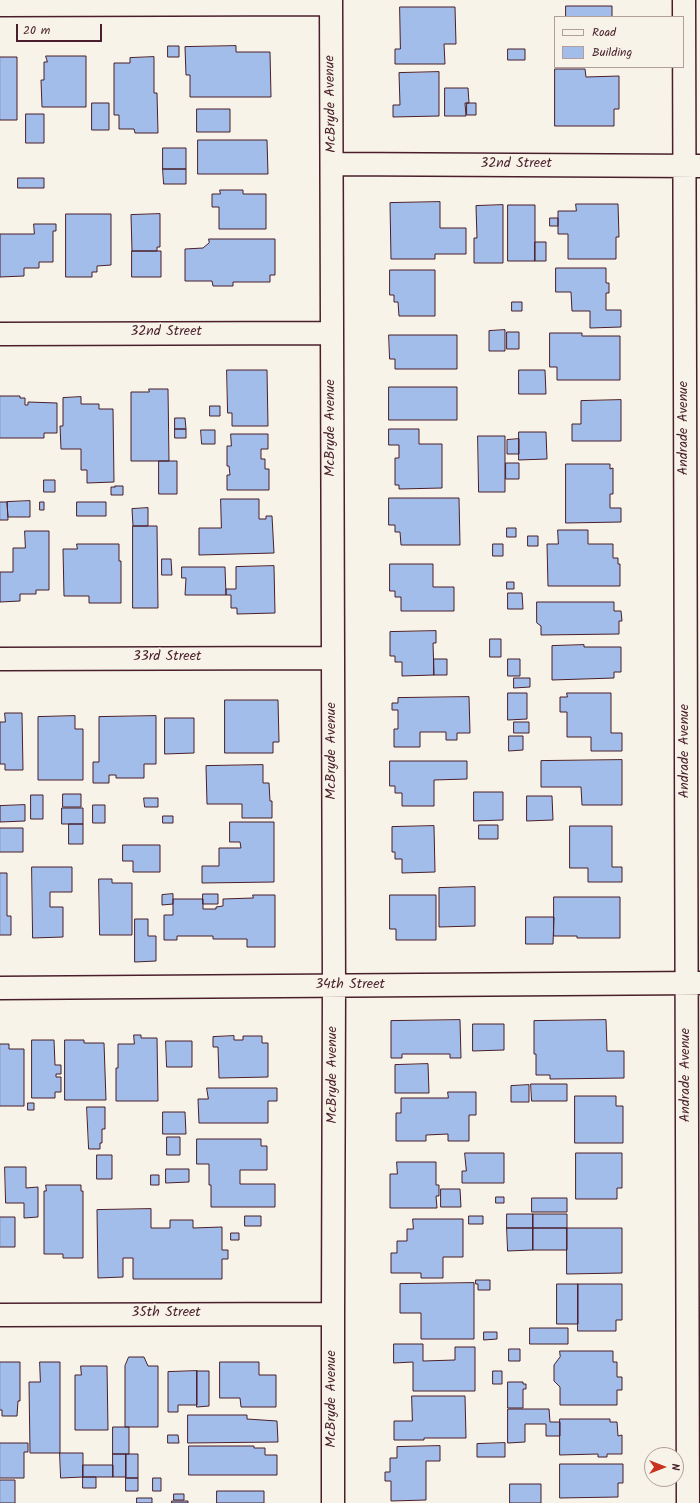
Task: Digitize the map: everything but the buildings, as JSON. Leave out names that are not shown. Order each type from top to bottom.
[{"type":"street","name":"Andrade Avenue","points":[[684,0],[692,166],[693,983],[688,1503]]},
{"type":"street","points":[[0,5],[331,2]]},
{"type":"street","name":"McBryde Avenue","points":[[331,2],[334,986],[332,1314],[333,1503]]},
{"type":"street","name":"32nd Street","points":[[332,164],[692,166]]},
{"type":"street","name":"32nd Street","points":[[0,334],[332,333]]},
{"type":"street","name":"33rd Street","points":[[0,659],[333,658]]},
{"type":"street","name":"34th Street","points":[[0,988],[693,983]]},
{"type":"street","name":"35th Street","points":[[0,1315],[332,1314]]}]
